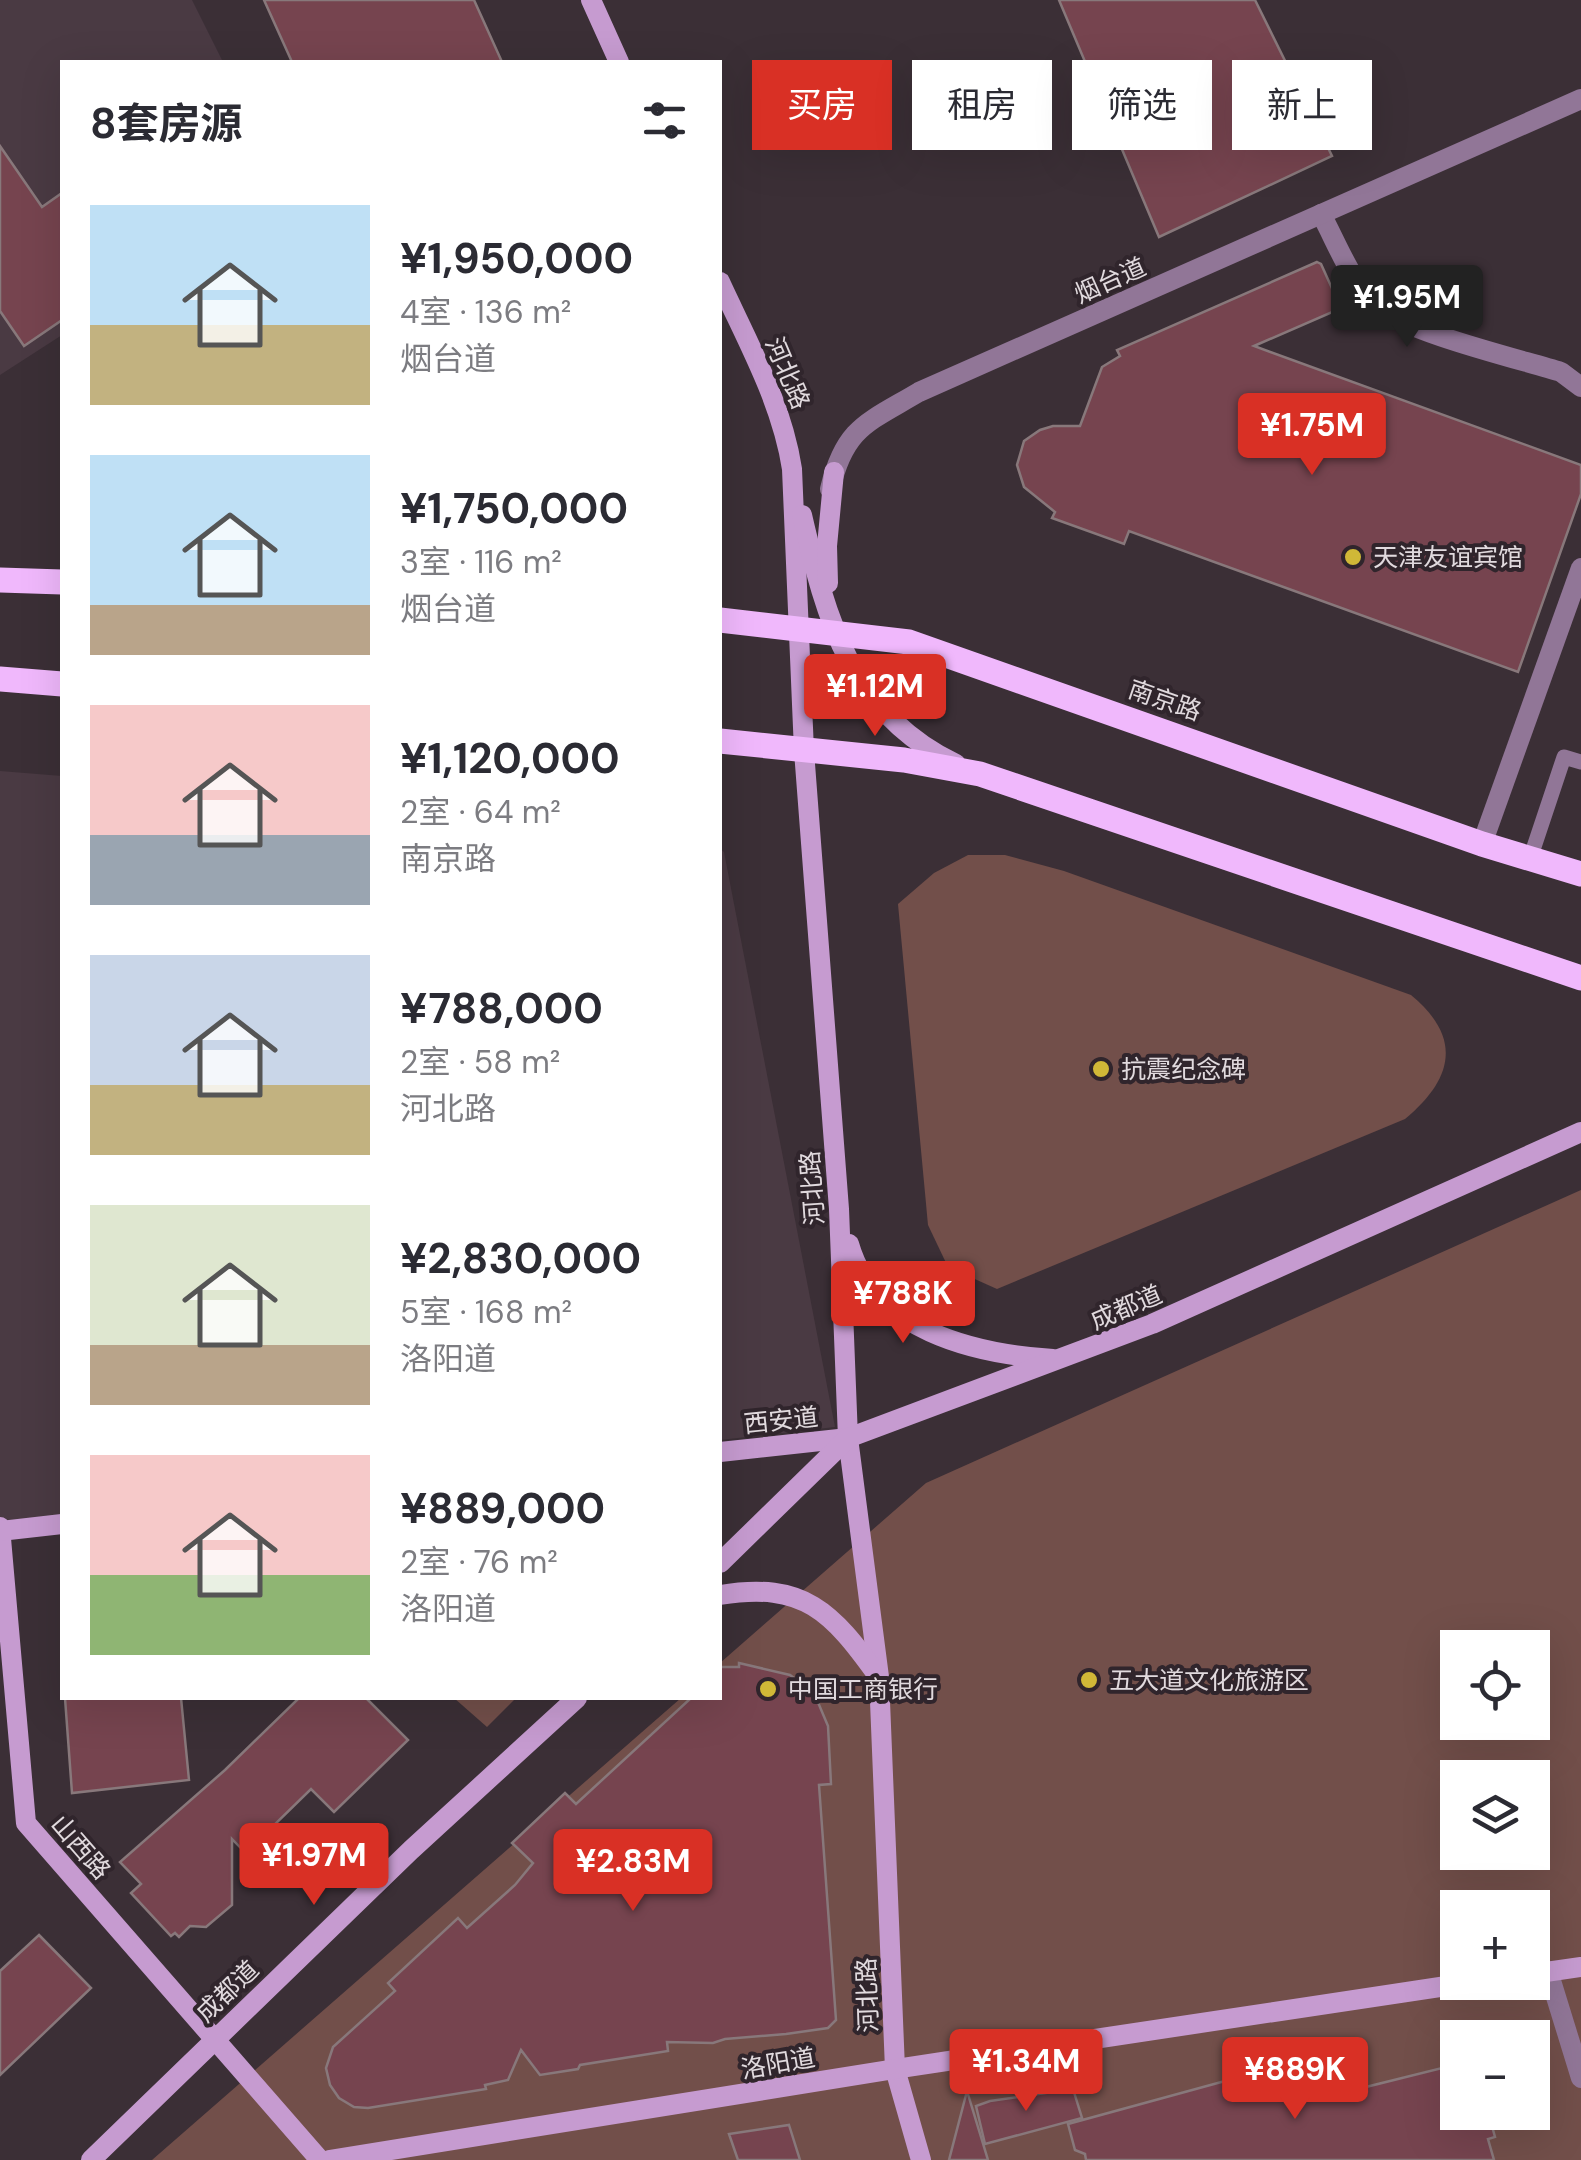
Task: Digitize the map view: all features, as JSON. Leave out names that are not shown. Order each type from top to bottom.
[{"type":"main road","points":[[0,580],[60,582]]},
{"type":"main road","name":"南京路","points":[[722,620],[909,642],[1482,844],[1581,874]]},
{"type":"main road","points":[[0,679],[60,684]]},
{"type":"main road","points":[[722,741],[904,760],[980,774],[1581,978]]},
{"type":"street","points":[[591,0],[619,60]]},
{"type":"street","name":"烟台道","points":[[798,630],[834,472],[843,448],[856,430],[919,392],[1581,99]]},
{"type":"street","points":[[1321,214],[1354,275],[1377,307],[1404,322],[1560,372],[1581,387]]},
{"type":"street","name":"河北路","points":[[722,286],[776,405],[792,469],[804,750],[839,1209],[848,1438],[880,1677],[896,2069],[921,2160]]},
{"type":"street","points":[[792,469],[812,560],[836,634],[856,675],[883,712],[906,734],[980,774]]},
{"type":"street","points":[[834,472],[826,567],[836,634]]},
{"type":"street","points":[[1482,844],[1581,568]]},
{"type":"street","name":"成都道","points":[[722,1562],[848,1438],[1152,1324],[1581,1132]]},
{"type":"street","points":[[839,1209],[856,1270],[872,1294],[896,1313],[929,1332],[973,1346],[1011,1356],[1064,1360]]},
{"type":"street","name":"西安道","points":[[722,1452],[848,1438]]},
{"type":"street","points":[[0,1530],[60,1524]]},
{"type":"street","name":"山西路","points":[[0,1530],[26,1823],[215,2037]]},
{"type":"street","points":[[722,1595],[744,1591],[790,1594],[826,1614],[880,1677]]},
{"type":"street","name":"成都道","points":[[91,2160],[410,1850],[575,1700]]},
{"type":"street","points":[[1550,1971],[1581,1967]]},
{"type":"street","name":"洛阳道","points":[[330,2160],[1440,1987]]},
{"type":"street","points":[[1550,1998],[1581,2078]]},
{"type":"street","points":[[215,2037],[320,2160]]},
{"type":"lane","points":[[1530,859],[1564,757],[1581,762]]},
{"type":"shaded area","points":[[0,0],[192,0],[222,60],[60,60],[60,336],[0,375]]},
{"type":"shaded area","points":[[0,771],[60,776],[60,1516],[0,1523]]},
{"type":"shaded area","points":[[722,850],[724,852],[835,1427],[722,1440]]},
{"type":"shaded area","points":[[968,855],[1005,855],[1064,871],[1411,995],[1439,1027],[1446,1058],[1442,1074],[1434,1089],[1405,1119],[997,1289],[948,1267],[928,1225],[898,904],[934,873]]},
{"type":"shaded area","name":"五大道文化旅游区","points":[[1581,1190],[1581,2160],[152,2160],[679,1700],[722,1700],[722,1661],[926,1483]]},
{"type":"shaded area","points":[[456,1700],[514,1700],[487,1727]]},
{"type":"building","points":[[264,0],[474,0],[501,60],[291,60]]},
{"type":"building","points":[[1059,0],[1255,0],[1285,60],[1232,60],[1232,150],[1329,150],[1332,156],[1159,237],[1122,150],[1212,150],[1212,60],[1084,60]]},
{"type":"building","points":[[0,146],[42,207],[60,194],[60,321],[24,346],[0,311]]},
{"type":"building","points":[[1317,262],[1340,306],[1337,310],[1254,346],[1581,465],[1581,494],[1518,672],[1129,531],[1124,544],[1052,518],[1055,512],[1024,487],[1017,465],[1024,441],[1053,426],[1080,426],[1102,367],[1120,356],[1117,350]]},
{"type":"building","points":[[739,1663],[809,1681],[828,1726],[831,1784],[819,1785],[836,2020],[828,2028],[786,2034],[713,2043],[667,2042],[668,2051],[540,2075],[521,2050],[508,2080],[485,2085],[486,2089],[368,2108],[354,2107],[339,2098],[330,2085],[326,2068],[333,2047],[395,1991],[388,1983],[458,1918],[467,1928],[515,1885],[533,1863],[512,1843],[565,1793],[576,1804],[689,1700],[722,1700],[722,1667],[739,1667]]},
{"type":"building","points":[[65,1700],[181,1700],[189,1780],[72,1793]]},
{"type":"building","points":[[297,1700],[368,1700],[408,1740],[334,1812],[311,1789],[271,1828],[292,1852],[267,1875],[232,1839],[232,1905],[206,1927],[190,1926],[179,1937],[175,1933],[171,1936],[131,1893],[141,1884],[120,1862],[225,1770]]},
{"type":"building","points":[[39,1935],[91,1988],[0,2075],[0,1971]]},
{"type":"building","points":[[1304,2062],[1364,2094],[1362,2088],[1440,2068],[1440,2130],[1493,2130],[1495,2137],[1488,2139],[1494,2160],[1086,2160],[1085,2154],[1075,2150],[1068,2124],[1236,2078],[1272,2072],[1290,2084]]},
{"type":"building","points":[[1073,2089],[1082,2118],[985,2144],[976,2106]]},
{"type":"building","points":[[967,2091],[988,2160],[949,2160]]},
{"type":"building","points":[[789,2125],[800,2160],[738,2160],[729,2134]]},
{"type":"place","name":"天津友谊宾馆","points":[[1353,557]]},
{"type":"place","name":"抗震纪念碑","points":[[1101,1069]]},
{"type":"place","name":"五大道文化旅游区","points":[[1089,1680]]},
{"type":"place","name":"中国工商银行","points":[[768,1689]]}]
